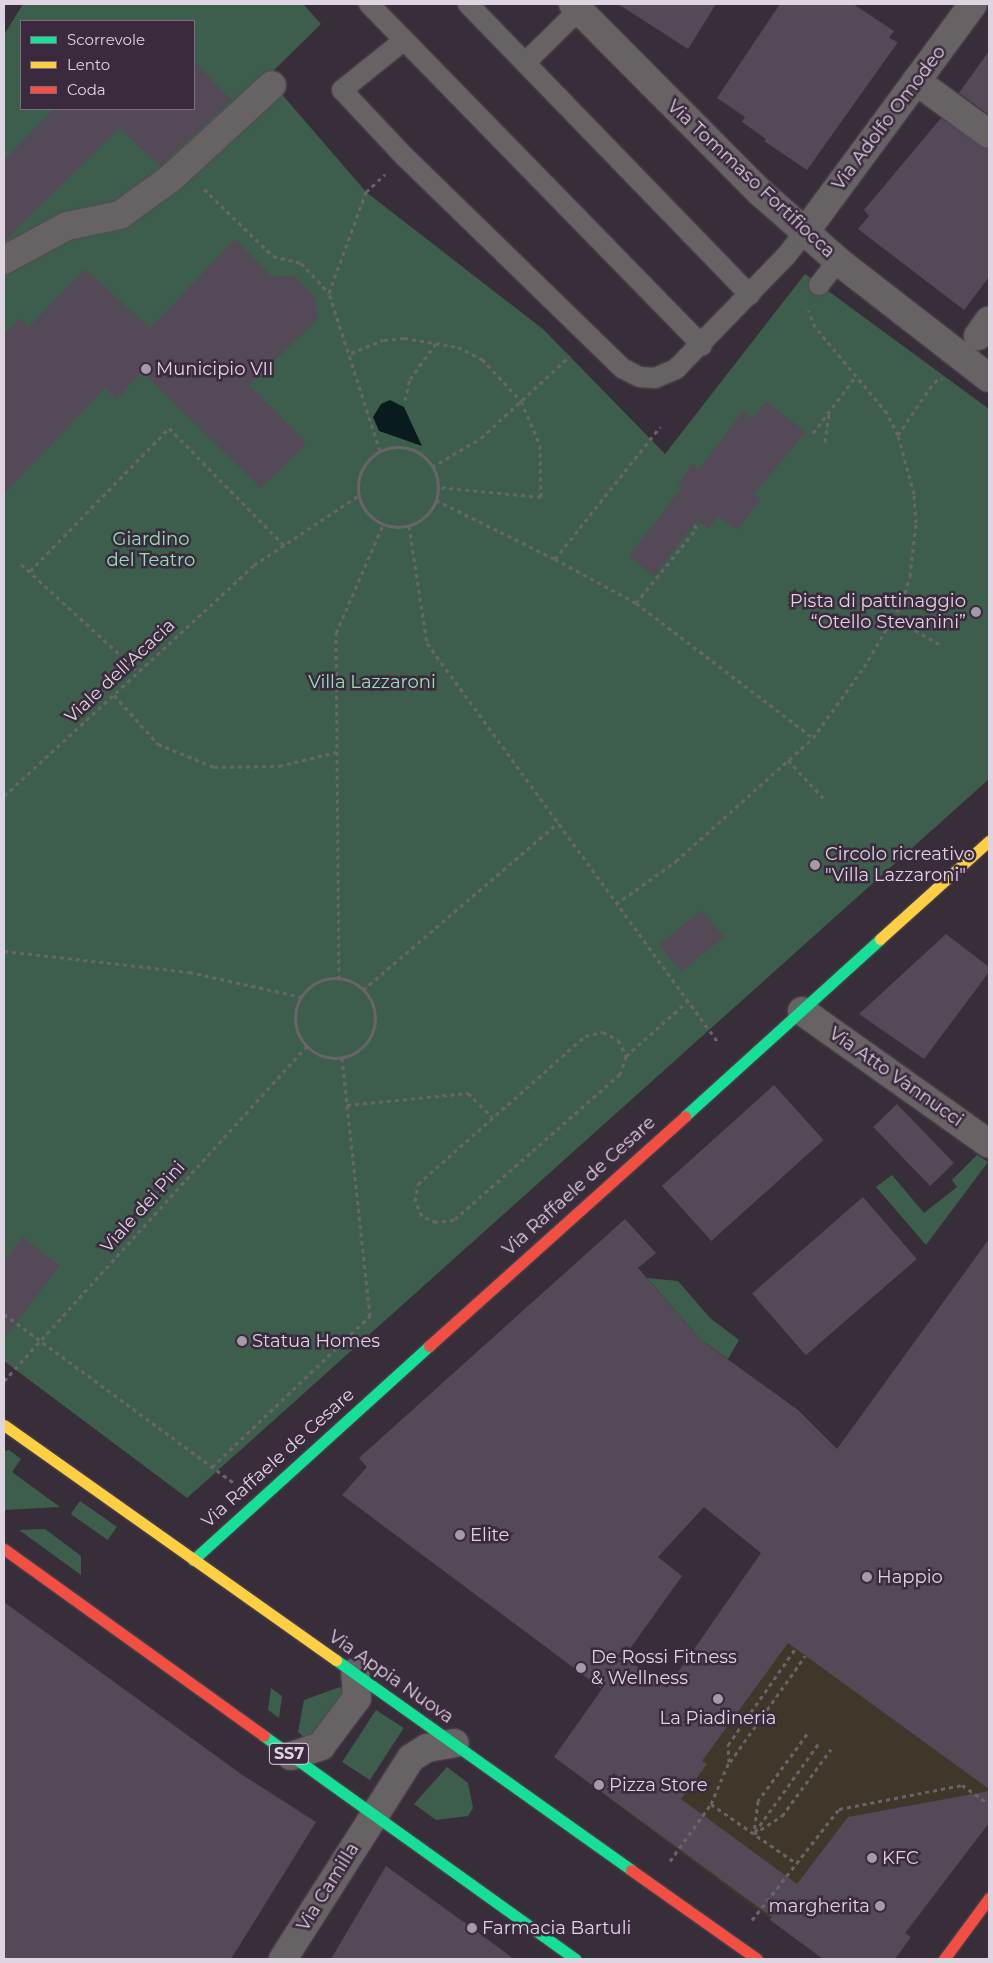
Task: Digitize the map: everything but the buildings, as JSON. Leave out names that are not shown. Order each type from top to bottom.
[{"type":"main road","name":"Via Raffaele de Cesare","points":[[193,1560],[254,1502],[989,841]]},
{"type":"main road","name":"Via Appia Nuova","points":[[4,1425],[193,1560],[355,1672],[757,1959]]},
{"type":"main road","name":"SS7","points":[[4,1549],[574,1959]]},
{"type":"main road","points":[[944,1959],[989,1898]]},
{"type":"street","name":"Via Adolfo Omodeo","points":[[805,232],[973,4]]},
{"type":"street","name":"Via Tommaso Fortifiocca","points":[[576,7],[754,187],[838,261],[989,378]]},
{"type":"street","points":[[916,82],[989,134]]},
{"type":"street","points":[[4,260],[67,226],[120,215],[182,167],[272,85]]},
{"type":"street","name":"Via Atto Vannucci","points":[[802,1011],[989,1144]]},
{"type":"street","points":[[291,1756],[321,1746],[357,1698],[355,1672]]},
{"type":"street","name":"Via Camilla","points":[[283,1959],[373,1814],[411,1758],[427,1748],[455,1743]]},
{"type":"lane","points":[[369,4],[403,42],[702,345]]},
{"type":"lane","points":[[468,4],[750,295]]},
{"type":"lane","points":[[525,63],[576,7]]},
{"type":"lane","points":[[403,42],[342,90],[404,156],[622,368],[640,377],[656,378],[676,369],[750,295],[805,232]]},
{"type":"lane","points":[[819,285],[838,261]]},
{"type":"path","points":[[330,293],[366,192],[404,156]]},
{"type":"path","points":[[182,167],[273,256],[301,263],[330,293],[351,353],[380,451]]},
{"type":"path","points":[[616,904],[676,861],[813,738],[894,618],[910,576],[916,523],[914,494],[898,435],[887,413],[814,328],[806,306]]},
{"type":"path","points":[[351,353],[384,340],[437,342],[482,359],[521,401],[540,445],[541,497],[438,487]]},
{"type":"path","points":[[405,400],[410,379],[437,342]]},
{"type":"path","points":[[432,467],[481,438],[570,356]]},
{"type":"path","points":[[813,433],[856,376]]},
{"type":"path","points":[[898,435],[934,382]]},
{"type":"path","points":[[825,442],[829,411]]},
{"type":"path","points":[[556,559],[660,427]]},
{"type":"path","points":[[30,571],[169,428],[284,546]]},
{"type":"path","points":[[406,448],[419,453],[432,467],[438,487],[436,500],[425,516],[409,526],[383,525],[363,509],[358,496],[361,471],[380,451],[406,448]]},
{"type":"path","name":"Viale dell'Acacia","points":[[4,796],[254,565],[358,496]]},
{"type":"path","points":[[436,500],[556,559],[636,603],[813,738]]},
{"type":"path","points":[[339,979],[336,633],[383,525]]},
{"type":"path","points":[[636,603],[697,528],[694,525]]},
{"type":"path","points":[[409,526],[427,643],[737,1068]]},
{"type":"path","points":[[21,564],[139,672]]},
{"type":"path","points":[[894,618],[939,644]]},
{"type":"path","points":[[114,695],[158,744],[214,767],[279,766],[336,752]]},
{"type":"path","points":[[788,760],[826,801]]},
{"type":"path","points":[[363,990],[558,823]]},
{"type":"path","points":[[4,951],[189,972],[302,997]]},
{"type":"path","points":[[339,979],[363,990],[375,1012],[373,1030],[364,1046],[342,1058],[323,1056],[307,1046],[295,1022],[302,997],[317,983],[339,979]]},
{"type":"path","points":[[626,1056],[618,1040],[603,1032],[584,1036],[418,1184],[415,1201],[422,1216],[436,1222],[454,1220],[620,1074],[626,1056],[689,1000]]},
{"type":"path","name":"Viale dei Pini","points":[[4,1381],[307,1046]]},
{"type":"path","points":[[212,1467],[370,1316],[342,1058]]},
{"type":"path","points":[[348,1105],[468,1093],[492,1117]]},
{"type":"path","points":[[4,1314],[212,1467],[254,1502]]},
{"type":"path","points":[[729,1762],[728,1745],[795,1649]]},
{"type":"path","points":[[670,1862],[711,1804],[729,1762],[806,1656]]},
{"type":"path","points":[[754,1834],[758,1801],[807,1734]]},
{"type":"path","points":[[754,1834],[818,1743]]},
{"type":"path","points":[[754,1834],[782,1816],[831,1749]]},
{"type":"path","points":[[752,1921],[839,1809],[962,1785],[985,1801]]},
{"type":"path","points":[[711,1804],[796,1864]]},
{"type":"shaded area","points":[[390,400],[404,407],[422,446],[379,431],[373,417],[381,404]]},
{"type":"shaded area","name":"Happio","points":[[989,1239],[989,1823],[906,1933],[911,1937],[895,1959],[823,1959],[554,1757],[583,1716],[604,1731],[623,1705],[601,1689],[624,1657],[667,1688]]},
{"type":"green space","name":"Villa Lazzaroni","points":[[23,4],[303,4],[321,24],[267,77],[366,192],[544,330],[665,454],[805,274],[989,409],[989,779],[187,1498],[4,1361],[4,35]]},
{"type":"green space","points":[[977,1155],[988,1162],[926,1245],[876,1187],[892,1175],[924,1213],[957,1187],[952,1180]]},
{"type":"green space","points":[[647,1278],[678,1281],[710,1318],[739,1340],[728,1359],[701,1340]]},
{"type":"green space","points":[[9,1450],[21,1459],[12,1472],[60,1507],[4,1510],[4,1451]]},
{"type":"green space","points":[[80,1501],[117,1527],[108,1540],[71,1514]]},
{"type":"green space","points":[[45,1529],[81,1556],[81,1575],[19,1530]]},
{"type":"green space","points":[[340,1687],[344,1693],[307,1740],[298,1732],[304,1700]]},
{"type":"green space","points":[[271,1688],[282,1696],[279,1718],[268,1710]]},
{"type":"green space","points":[[376,1710],[404,1728],[370,1780],[342,1762]]},
{"type":"green space","points":[[447,1767],[468,1783],[473,1808],[468,1816],[436,1820],[414,1804]]},
{"type":"traffic: fast","points":[[685,1116],[880,939]]},
{"type":"traffic: fast","points":[[193,1560],[429,1346]]},
{"type":"traffic: fast","points":[[336,1660],[631,1870]]},
{"type":"traffic: fast","points":[[264,1736],[575,1959]]},
{"type":"traffic: slow","points":[[880,939],[989,841]]},
{"type":"traffic: slow","points":[[4,1425],[336,1660]]},
{"type":"traffic: jam","points":[[429,1346],[685,1116]]},
{"type":"traffic: jam","points":[[4,1549],[264,1736]]},
{"type":"traffic: jam","points":[[631,1870],[757,1959]]},
{"type":"traffic: jam","points":[[944,1959],[989,1898]]},
{"type":"place","name":"Municipio VII","points":[[146,369]]},
{"type":"place","name":"Pista di pattinaggio “Otello Stevanini”","points":[[976,612]]},
{"type":"place","name":"Circolo ricreativo \"Villa Lazzaroni\"","points":[[815,865]]},
{"type":"place","name":"Statua Homes","points":[[242,1341]]},
{"type":"place","name":"Elite","points":[[460,1535]]},
{"type":"place","name":"Happio","points":[[867,1577]]},
{"type":"place","name":"De Rossi Fitness & Wellness","points":[[581,1668]]},
{"type":"place","name":"La Piadineria","points":[[718,1699]]},
{"type":"place","name":"Pizza Store","points":[[599,1785]]},
{"type":"place","name":"KFC","points":[[872,1858]]},
{"type":"place","name":"margherita","points":[[880,1906]]},
{"type":"place","name":"Farmacia Bartuli","points":[[472,1928]]},
{"type":"park label","name":"Giardino del Teatro","points":[[151,550]]}]
